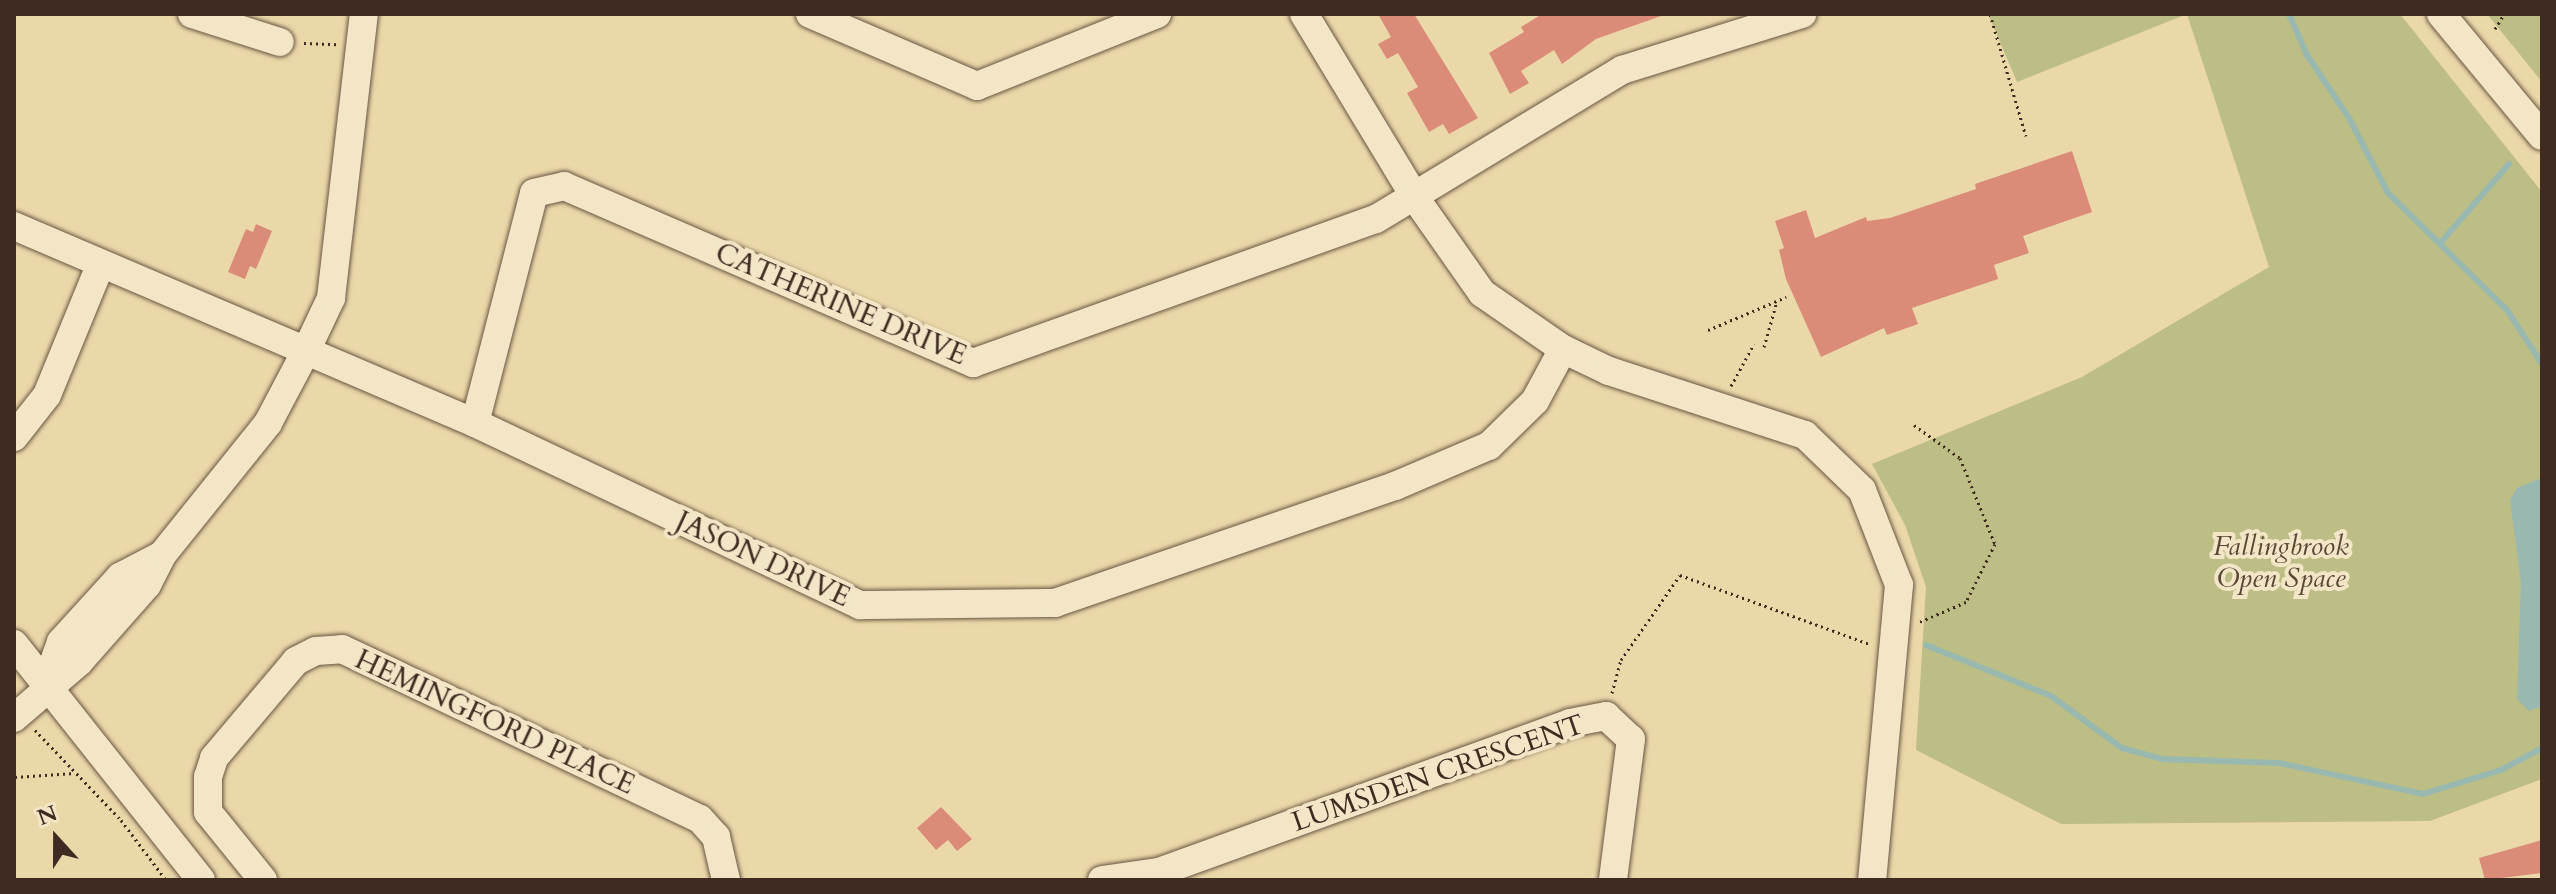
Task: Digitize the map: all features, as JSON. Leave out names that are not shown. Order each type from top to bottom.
[{"type":"street","points":[[192,14],[280,42]]},
{"type":"street","points":[[17,715],[45,686],[79,662],[147,585],[162,555],[268,423],[306,351],[331,298],[364,14]]},
{"type":"street","points":[[810,14],[977,86],[1157,14]]},
{"type":"street","points":[[1304,14],[1416,199],[1482,293],[1563,349],[1609,371],[1805,435],[1862,490],[1899,585],[1872,880]]},
{"type":"street","points":[[1416,199],[1622,70],[1802,14]]},
{"type":"street","points":[[2441,14],[2542,136]]},
{"type":"street","name":"CATHERINE DRIVE","points":[[475,423],[534,193],[564,186],[973,363],[1376,219],[1416,199]]},
{"type":"street","name":"JASON DRIVE","points":[[14,226],[100,266],[475,423],[860,605],[1055,603],[1395,486],[1489,446],[1535,401],[1563,349]]},
{"type":"street","points":[[14,437],[47,395],[100,266]]},
{"type":"street","points":[[14,644],[201,880]]},
{"type":"street","name":"HEMINGFORD PLACE","points":[[263,880],[208,812],[208,777],[214,758],[296,661],[316,651],[342,649],[700,819],[716,837],[726,880]]},
{"type":"street","name":"LUMSDEN CRESCENT","points":[[1102,880],[1159,872],[1570,723],[1606,716],[1631,739],[1613,880]]},
{"type":"path","points":[[1990,14],[2026,136]]},
{"type":"path","points":[[2495,29],[2504,14]]},
{"type":"path","points":[[280,42],[362,45]]},
{"type":"path","points":[[1708,330],[1786,297]]},
{"type":"path","points":[[1764,347],[1777,301]]},
{"type":"path","points":[[1719,407],[1754,344]]},
{"type":"path","points":[[1606,716],[1621,660],[1680,575],[1894,642],[1966,602],[1995,544],[1960,458],[1914,425]]},
{"type":"path","points":[[17,715],[121,820],[166,880]]},
{"type":"path","points":[[15,777],[75,773]]},
{"type":"green space","points":[[1988,14],[2187,14],[2017,82]]},
{"type":"green space","name":"Fallingbrook Open Space","points":[[2187,14],[2400,14],[2542,192],[2542,779],[2430,821],[2061,824],[1916,750],[1926,587],[1905,525],[1872,464],[2082,377],[2269,267]]},
{"type":"green space","points":[[2487,14],[2542,14],[2542,82]]},
{"type":"water","points":[[2541,478],[2542,706],[2529,711],[2517,699],[2521,583],[2510,500],[2517,488]]},
{"type":"building","points":[[1378,14],[1414,14],[1478,118],[1449,134],[1443,124],[1429,132],[1407,93],[1418,87],[1398,53],[1387,59],[1378,44],[1391,37]]},
{"type":"building","points":[[1542,14],[1661,16],[1596,39],[1562,64],[1554,50],[1521,71],[1529,83],[1510,94],[1489,53],[1524,32],[1521,27]]},
{"type":"building","points":[[2072,151],[2092,212],[2023,236],[2029,253],[1994,265],[1998,279],[1912,308],[1918,324],[1887,335],[1884,328],[1821,357],[1786,279],[1779,250],[1784,248],[1775,221],[1806,210],[1815,238],[1866,217],[1867,221],[1890,218],[1976,189],[1975,184]]},
{"type":"building","points":[[256,224],[272,231],[256,269],[250,266],[245,279],[228,272],[246,229],[253,232]]},
{"type":"building","points":[[941,807],[972,839],[957,851],[948,840],[936,850],[917,828]]},
{"type":"building","points":[[2542,840],[2542,873],[2485,880],[2479,858]]},
{"type":"waterway","points":[[2289,14],[2307,55],[2349,118],[2388,193],[2507,310],[2542,364]]},
{"type":"waterway","points":[[2442,241],[2509,164]]},
{"type":"waterway","points":[[1926,645],[2051,696],[2122,748],[2162,759],[2279,763],[2423,794],[2501,770],[2542,748]]}]
